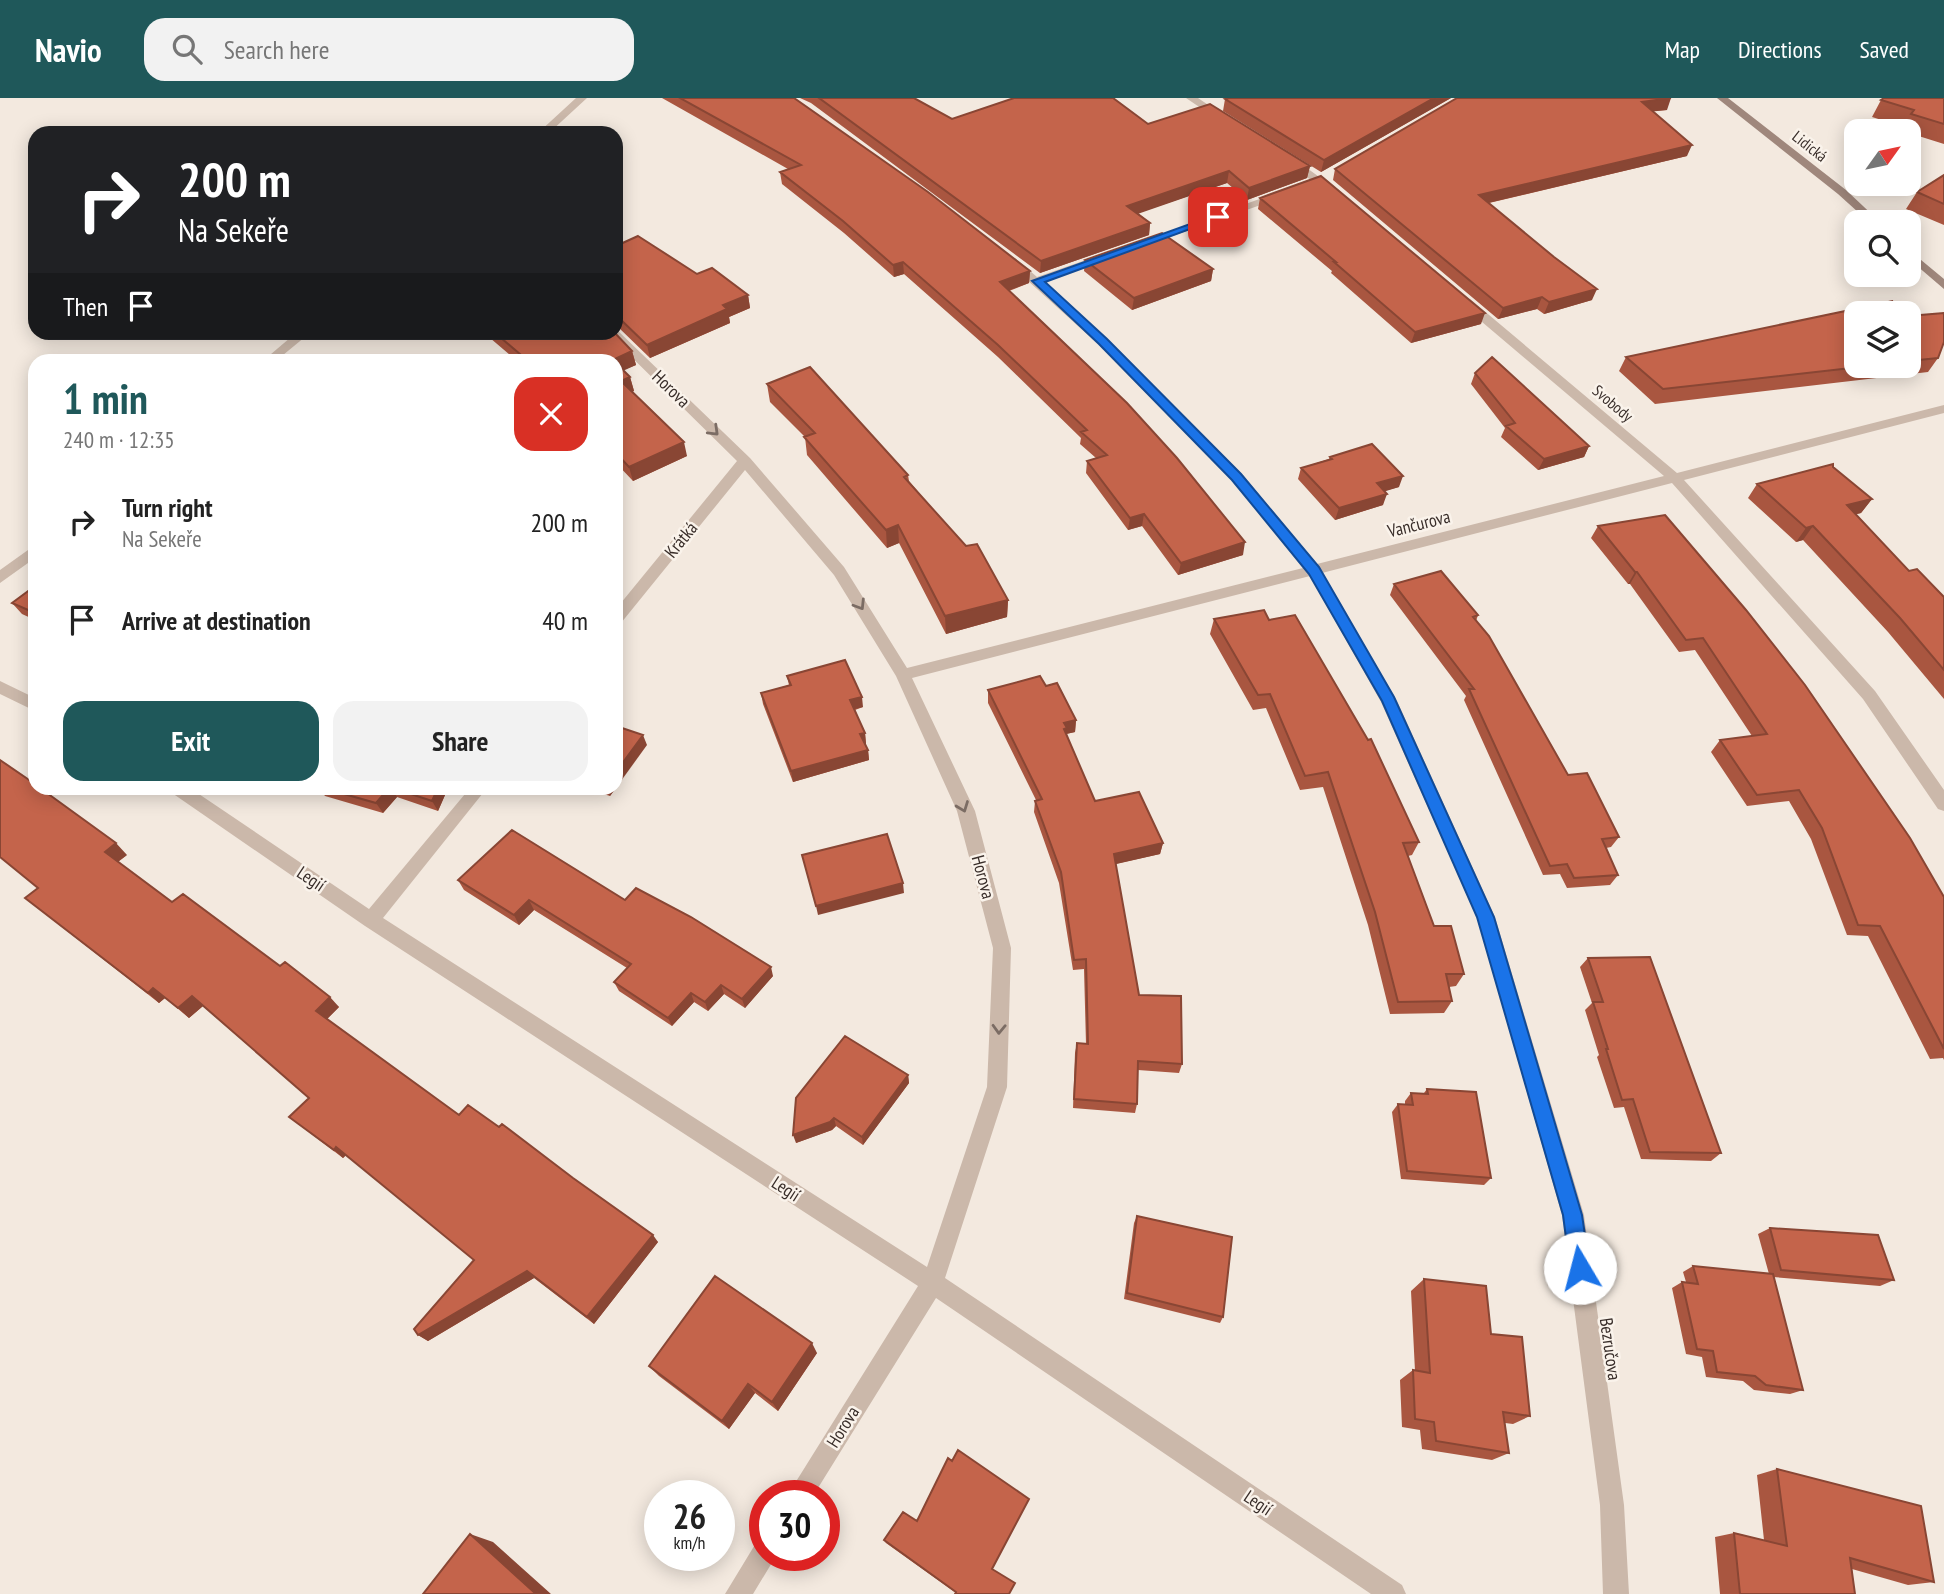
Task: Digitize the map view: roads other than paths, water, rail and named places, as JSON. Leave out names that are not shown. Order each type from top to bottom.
[{"type":"street","points":[[551,126],[582,98]]},
{"type":"street","points":[[1191,98],[1238,128]]},
{"type":"street","name":"Lidická","points":[[1722,98],[1862,210]]},
{"type":"street","points":[[1274,150],[1321,179],[1351,205]]},
{"type":"street","points":[[1128,249],[1295,189]]},
{"type":"street","name":"Bezručova","points":[[996,248],[1038,281],[1103,342],[1237,477],[1314,571],[1389,701],[1489,930],[1573,1215],[1612,1505],[1616,1594]]},
{"type":"street","points":[[1038,281],[1115,253]]},
{"type":"street","points":[[1921,264],[1944,285]]},
{"type":"street","name":"Svobody","points":[[1452,291],[1676,478],[1869,695],[1944,804]]},
{"type":"street","points":[[278,354],[295,340]]},
{"type":"street","name":"Horova","points":[[620,340],[745,461],[839,571],[904,675],[966,811],[1002,948],[997,1087],[933,1283],[809,1480]]},
{"type":"street","name":"Vančurova","points":[[904,675],[1944,409]]},
{"type":"street","name":"Krátká","points":[[623,610],[745,461]]},
{"type":"street","points":[[0,578],[28,556]]},
{"type":"street","points":[[0,687],[28,701]]},
{"type":"street","name":"Legií","points":[[188,795],[371,920],[933,1283],[1393,1594]]},
{"type":"street","points":[[371,920],[473,795]]},
{"type":"street","points":[[738,1594],[753,1571]]}]
